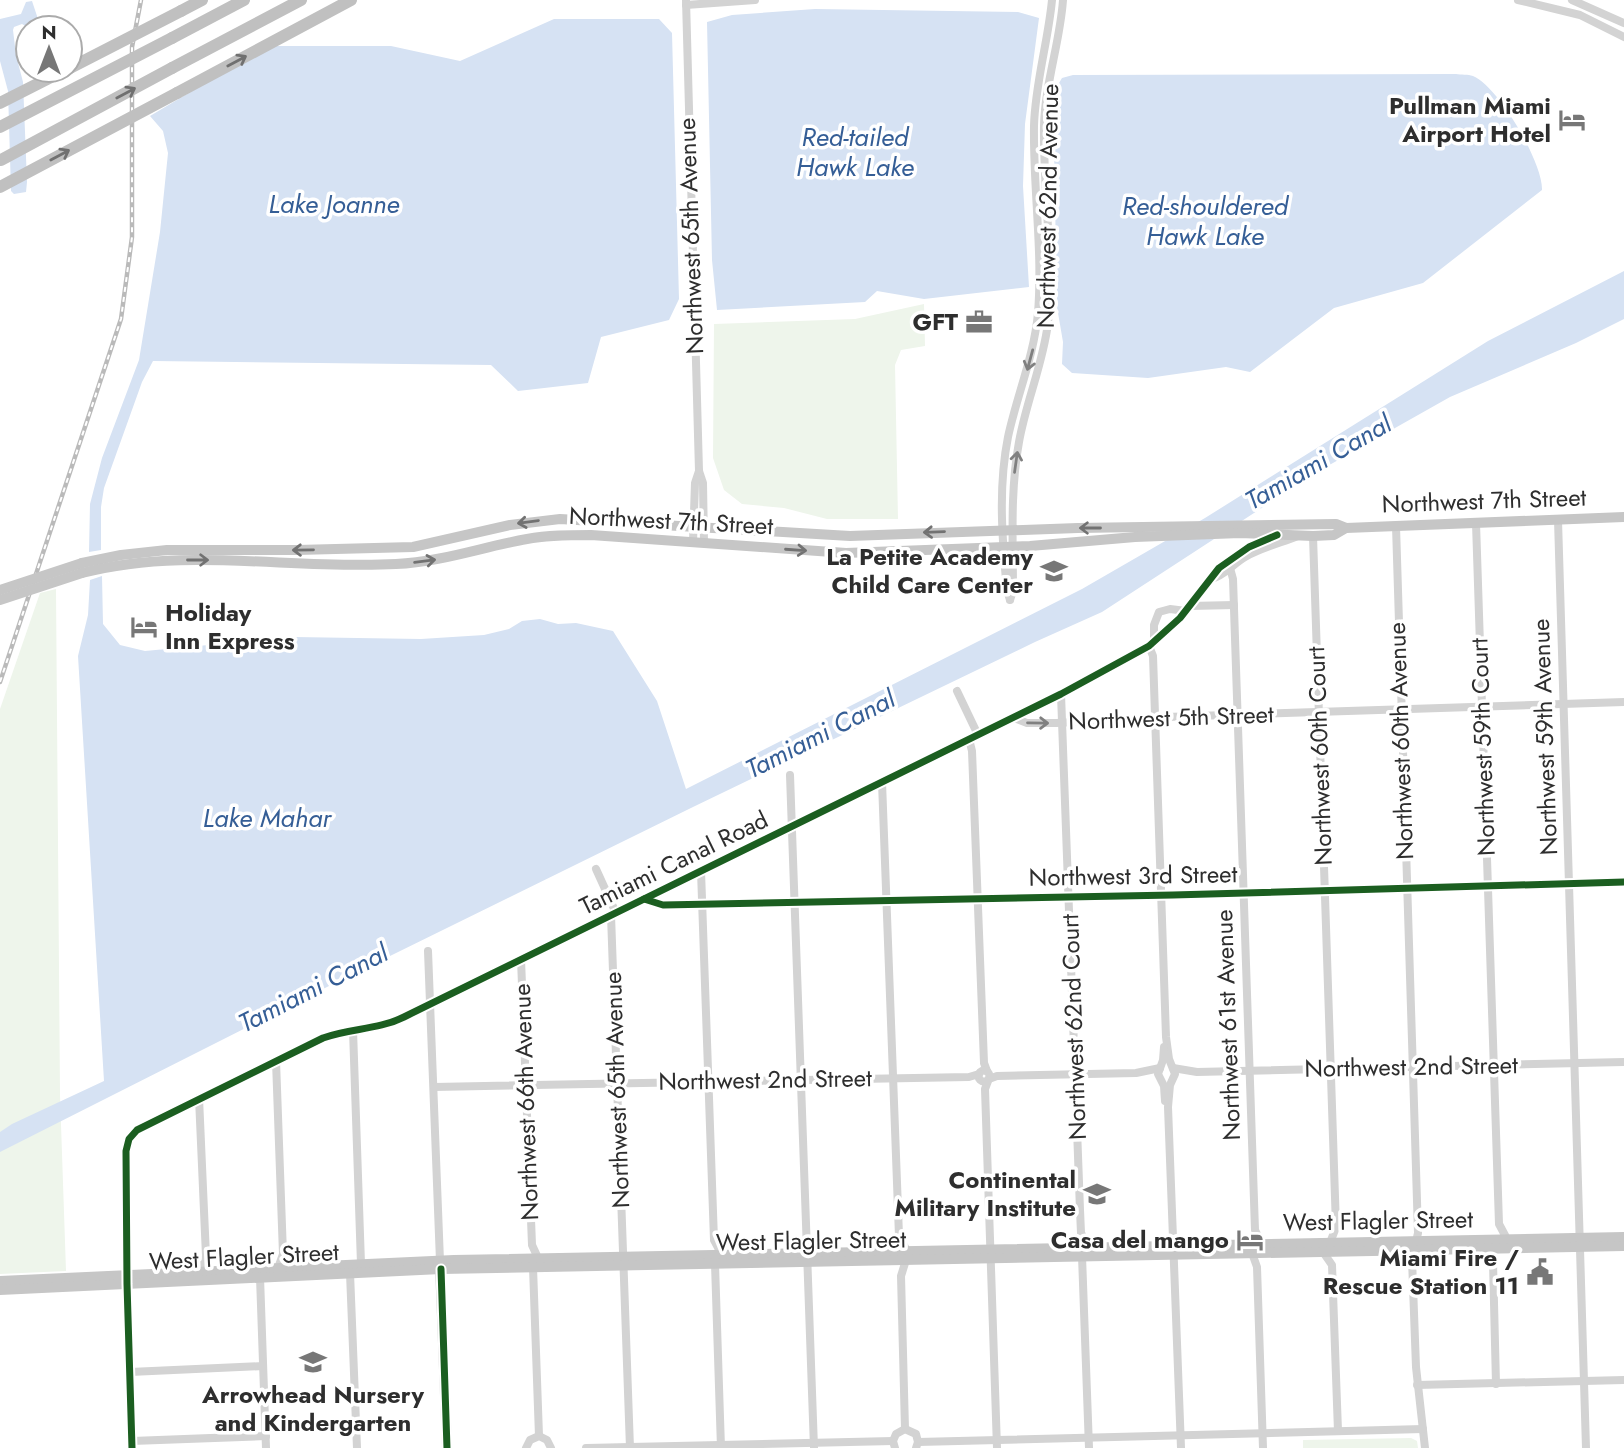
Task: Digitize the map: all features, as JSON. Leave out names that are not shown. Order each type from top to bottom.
[{"type":"highway","points":[[84,61],[202,0]]},
{"type":"highway","points":[[0,127],[244,0]]},
{"type":"highway","points":[[0,160],[301,0]]},
{"type":"highway","points":[[0,187],[351,0]]},
{"type":"highway","points":[[0,103],[38,84]]},
{"type":"main road","name":"Northwest 7th Street","points":[[0,600],[121,555],[167,550],[406,548],[510,525],[560,519],[850,536],[1241,524],[1335,524],[1346,528],[1624,517]]},
{"type":"main road","points":[[1277,535],[1310,529],[1321,524]]},
{"type":"main road","name":"Northwest 7th Street","points":[[0,590],[82,568],[119,564],[239,560],[344,565],[412,563],[451,557],[517,541],[557,536],[591,535],[846,553],[1008,546],[1096,538],[1227,534],[1298,537],[1334,535],[1346,528]]},
{"type":"main road","name":"West Flagler Street","points":[[5,1285],[350,1273],[532,1261],[1415,1246],[1580,1242],[1624,1237]]},
{"type":"main road","name":"West Flagler Street","points":[[1415,1246],[1485,1249],[1507,1239],[1624,1246]]},
{"type":"main road","name":"West Flagler Street","points":[[1079,1252],[1089,1248],[1173,1250]]},
{"type":"main road","name":"West Flagler Street","points":[[624,1261],[708,1255],[719,1259]]},
{"type":"main road","name":"West Flagler Street","points":[[127,1279],[200,1271],[361,1264],[440,1265]]},
{"type":"main road","points":[[440,1265],[447,1448]]},
{"type":"street","points":[[686,2],[755,0]]},
{"type":"street","name":"Northwest 62nd Avenue","points":[[1008,530],[1002,488],[1006,450],[1033,347],[1038,314],[1035,114],[1052,0]]},
{"type":"street","name":"Northwest 62nd Avenue","points":[[1008,546],[1013,591],[1010,600],[1007,590],[1008,530],[1018,448],[1040,368],[1048,323],[1044,123],[1047,87],[1063,0]]},
{"type":"street","points":[[1518,0],[1560,9],[1605,26],[1624,37]]},
{"type":"street","points":[[1572,0],[1624,23]]},
{"type":"street","name":"Northwest 65th Avenue","points":[[686,2],[699,471],[695,483],[698,543]]},
{"type":"street","points":[[1605,26],[1610,15]]},
{"type":"street","name":"Northwest 59th Avenue","points":[[1558,520],[1586,1448]]},
{"type":"street","name":"Northwest 59th Court","points":[[1476,523],[1499,1224],[1493,1262]]},
{"type":"street","name":"Northwest 60th Avenue","points":[[1396,526],[1418,1233],[1412,1259],[1417,1385],[1424,1448]]},
{"type":"street","name":"Tamiami Canal Road","points":[[127,1279],[126,1151],[129,1139],[142,1127],[323,1038],[386,1025],[1061,694],[1151,644],[1188,608],[1214,573],[1240,552],[1277,535]]},
{"type":"street","name":"Northwest 60th Court","points":[[1313,536],[1336,1227],[1341,1247]]},
{"type":"street","name":"Tamiami Canal Road","points":[[1212,579],[1257,551],[1298,537]]},
{"type":"street","name":"Northwest 61st Avenue","points":[[1230,568],[1234,605],[1256,1249]]},
{"type":"street","points":[[1181,1448],[1168,1107],[1173,1073],[1166,1037],[1151,644],[1159,612],[1170,608],[1234,605]]},
{"type":"street","points":[[957,691],[973,737],[997,1444]]},
{"type":"street","name":"Northwest 62nd Court","points":[[1061,694],[1082,1233],[1079,1252]]},
{"type":"street","name":"Northwest 5th Street","points":[[1014,718],[1027,723],[1624,702]]},
{"type":"street","points":[[790,775],[814,1446]]},
{"type":"street","points":[[882,782],[899,1236],[907,1255],[901,1276],[905,1429]]},
{"type":"street","name":"Northwest 65th Avenue","points":[[596,869],[614,914],[630,1448]]},
{"type":"street","points":[[701,871],[714,1240],[719,1259],[721,1447]]},
{"type":"street","name":"Northwest 3rd Street","points":[[644,899],[663,905],[1624,882]]},
{"type":"street","points":[[428,951],[440,1265]]},
{"type":"street","name":"Northwest 66th Avenue","points":[[521,959],[532,1261]]},
{"type":"street","points":[[352,1030],[361,1264]]},
{"type":"street","points":[[1166,1037],[1160,1068],[1168,1107]]},
{"type":"street","points":[[276,1061],[283,1254],[278,1268]]},
{"type":"street","name":"Northwest 2nd Street","points":[[1173,1073],[1624,1062]]},
{"type":"street","name":"Northwest 2nd Street","points":[[433,1087],[1136,1073],[1166,1065],[1173,1073]]},
{"type":"street","name":"Northwest 2nd Street","points":[[1136,1073],[1167,1081],[1173,1073]]},
{"type":"street","points":[[199,1098],[206,1256],[213,1271]]},
{"type":"street","name":"Northwest 59th Court","points":[[1499,1224],[1507,1239]]},
{"type":"street","name":"Northwest 60th Court","points":[[1327,1247],[1336,1227]]},
{"type":"street","name":"Northwest 61st Avenue","points":[[1255,1230],[1256,1249]]},
{"type":"street","name":"Northwest 62nd Court","points":[[1082,1233],[1089,1248]]},
{"type":"street","points":[[899,1236],[896,1238],[892,1256],[901,1276]]},
{"type":"street","points":[[708,1255],[714,1240]]},
{"type":"street","points":[[1327,1247],[1332,1265],[1338,1431]]},
{"type":"street","points":[[1332,1265],[1341,1247]]},
{"type":"street","points":[[1256,1249],[1263,1448]]},
{"type":"street","points":[[1485,1249],[1493,1262],[1496,1384]]},
{"type":"street","points":[[1079,1252],[1089,1443]]},
{"type":"street","points":[[283,1254],[291,1267]]},
{"type":"street","points":[[200,1271],[206,1256]]},
{"type":"street","points":[[532,1261],[539,1436]]},
{"type":"street","points":[[350,1273],[357,1448]]},
{"type":"street","points":[[260,1277],[266,1448]]},
{"type":"street","points":[[127,1279],[132,1445],[266,1436]]},
{"type":"street","points":[[130,1372],[263,1366]]},
{"type":"street","points":[[1417,1385],[1624,1380]]},
{"type":"street","points":[[586,1448],[894,1445],[895,1434],[905,1429],[913,1431],[917,1445],[1089,1443],[1180,1435],[1423,1429]]},
{"type":"street","points":[[527,1448],[530,1440],[539,1436]]},
{"type":"street","points":[[539,1436],[547,1440],[551,1448]]},
{"type":"shaded area","points":[[924,304],[925,346],[901,350],[895,365],[898,519],[827,519],[784,508],[742,504],[724,490],[713,458],[714,324],[855,319]]},
{"type":"shaded area","points":[[56,589],[60,1095],[66,1271],[0,1274],[0,709],[40,593]]},
{"type":"shaded area","points":[[1411,1438],[1417,1441],[1418,1448],[1303,1448],[1303,1440]]},
{"type":"water","points":[[32,1],[36,14],[21,14],[26,2]]},
{"type":"water","name":"Red-tailed Hawk Lake","points":[[815,9],[1018,12],[1039,18],[1025,124],[1023,186],[1029,287],[924,299],[877,291],[865,302],[717,310],[712,260],[707,22],[732,15]]},
{"type":"water","points":[[14,16],[14,84],[23,84],[27,182],[26,192],[14,194],[11,191],[8,91],[0,61],[0,19]]},
{"type":"water","name":"Lake Joanne","points":[[554,19],[659,19],[672,33],[679,299],[669,320],[601,337],[588,383],[518,391],[491,365],[153,361],[142,382],[104,488],[101,550],[89,552],[90,504],[102,458],[139,360],[160,232],[168,153],[163,131],[150,116],[268,46],[391,46],[460,61]]},
{"type":"water","name":"Red-shouldered Hawk Lake","points":[[1073,75],[1473,76],[1483,83],[1507,110],[1535,162],[1542,190],[1423,283],[1334,308],[1250,372],[1226,367],[1148,378],[1072,373],[1062,364],[1063,342],[1057,307],[1053,93],[1062,78]]},
{"type":"water","name":"Lake Mahar","points":[[1624,271],[1624,319],[1576,343],[1450,397],[1317,472],[1102,612],[693,807],[0,1152],[0,1132],[104,1081],[78,656],[88,615],[90,580],[102,576],[103,624],[120,645],[145,651],[294,637],[421,639],[484,635],[509,629],[522,621],[540,619],[613,631],[657,701],[686,789],[1082,589],[1205,518],[1488,341]]},
{"type":"railway","points":[[0,682],[121,319],[132,237],[132,47],[141,0]]},
{"type":"cycle path","points":[[132,1448],[126,1151],[129,1139],[137,1130],[323,1038],[404,1017],[1061,694],[1149,646],[1180,618],[1219,568],[1249,547],[1277,535]]},
{"type":"cycle path","points":[[644,899],[663,905],[1173,895],[1624,882]]},
{"type":"cycle path","points":[[441,1269],[447,1448]]},
{"type":"place","name":"Pullman Miami Airport Hotel","points":[[1572,120]]},
{"type":"place","name":"GFT","points":[[979,322]]},
{"type":"place","name":"La Petite Academy Child Care Center","points":[[1054,571]]},
{"type":"place","name":"Holiday Inn Express","points":[[144,627]]},
{"type":"place","name":"Continental Military Institute","points":[[1097,1194]]},
{"type":"place","name":"Casa del mango","points":[[1250,1240]]},
{"type":"place","name":"Miami Fire / Rescue Station 11","points":[[1540,1272]]},
{"type":"place","name":"Arrowhead Nursery and Kindergarten","points":[[313,1362]]},
{"type":"water label","name":"Tamiami Canal","points":[[1318,462]]},
{"type":"water label","name":"Tamiami Canal","points":[[820,734]]},
{"type":"water label","name":"Tamiami Canal","points":[[313,988]]}]
